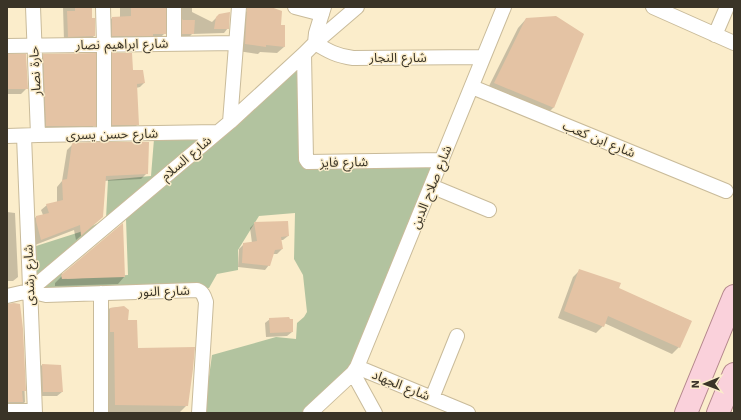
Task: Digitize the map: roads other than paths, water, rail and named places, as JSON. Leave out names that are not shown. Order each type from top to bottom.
[{"type":"main road","points":[[686,413],[734,296]]},
{"type":"main road","points":[[718,413],[734,374]]},
{"type":"street","name":"حارة نصار","points":[[33,7],[38,135]]},
{"type":"street","points":[[103,7],[104,135]]},
{"type":"street","points":[[174,7],[174,43]]},
{"type":"street","points":[[230,122],[239,7]]},
{"type":"street","points":[[295,7],[323,10],[316,33],[315,43]]},
{"type":"street","name":"شارع السلام","points":[[7,296],[29,291],[230,122],[315,43],[357,7]]},
{"type":"street","name":"شارع صلاح الدين","points":[[355,370],[504,7]]},
{"type":"street","points":[[653,7],[734,43]]},
{"type":"street","points":[[715,35],[726,7]]},
{"type":"street","name":"شارع ابراهيم نصار","points":[[7,46],[236,43]]},
{"type":"street","name":"شارع النجار","points":[[315,43],[328,51],[353,58],[484,56]]},
{"type":"street","name":"شارع فايز","points":[[304,54],[306,159],[308,162],[442,160]]},
{"type":"street","name":"شارع ابن كعب","points":[[472,87],[726,191]]},
{"type":"street","name":"شارع حسن يسرى","points":[[7,136],[217,132]]},
{"type":"street","name":"شارع رشدى","points":[[24,136],[35,412]]},
{"type":"street","points":[[431,186],[489,210]]},
{"type":"street","name":"شارع النور","points":[[29,291],[46,295],[197,290],[203,294],[206,302],[199,413]]},
{"type":"street","points":[[101,293],[101,413]]},
{"type":"street","points":[[432,398],[457,336]]},
{"type":"street","points":[[310,413],[355,370],[375,413]]},
{"type":"street","name":"شارع الجهاد","points":[[355,370],[432,398],[468,413]]},
{"type":"street","points":[[7,411],[35,412]]}]
